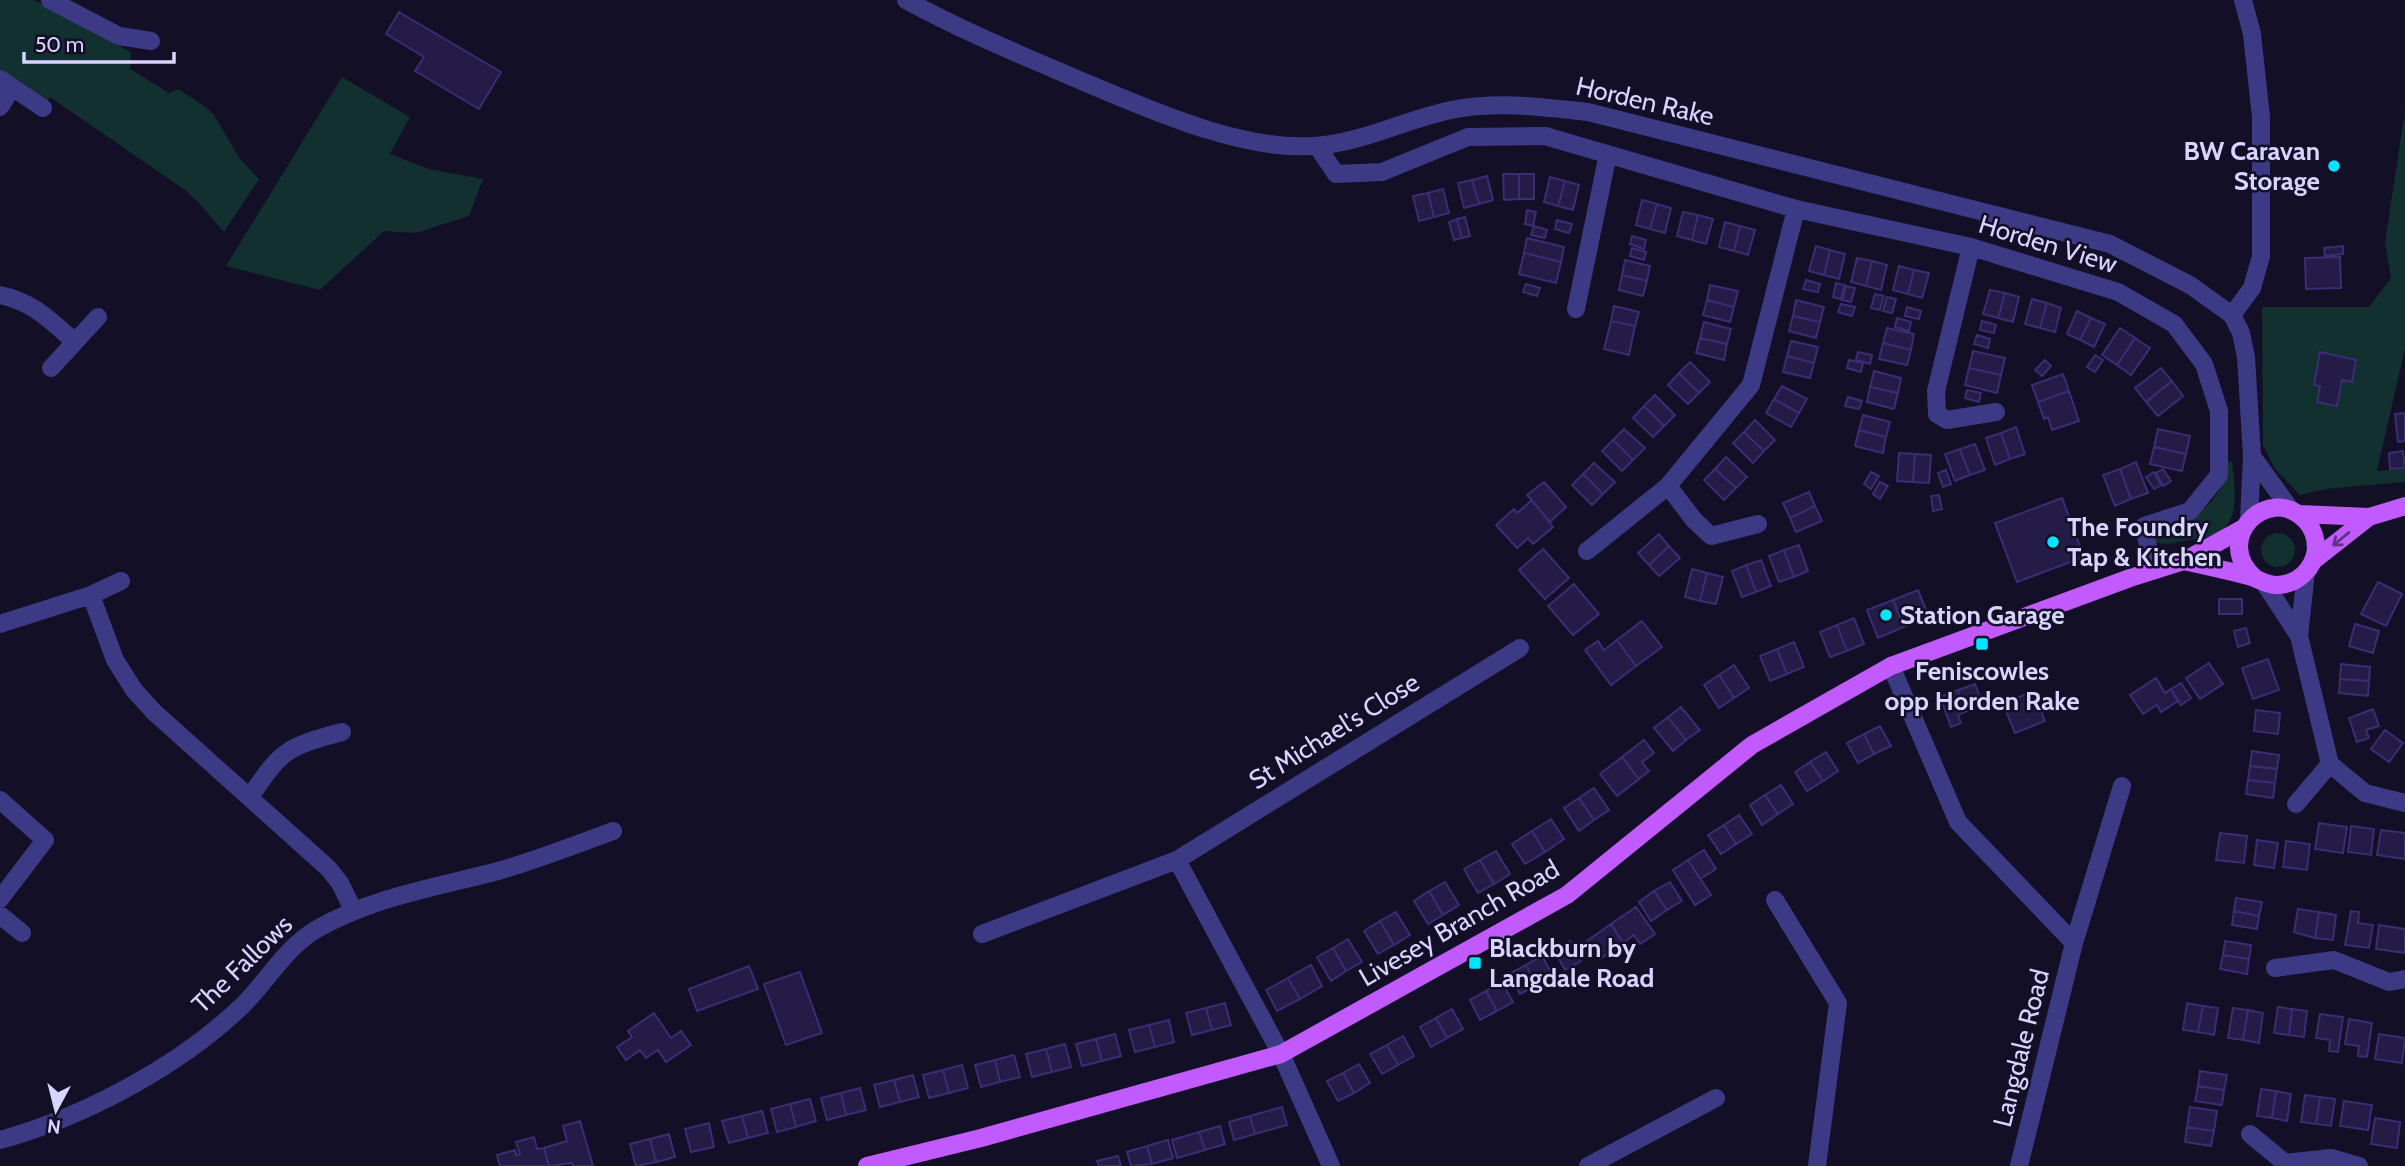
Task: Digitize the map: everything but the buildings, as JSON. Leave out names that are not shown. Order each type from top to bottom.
[{"type":"main road","name":"Livesey Branch Road","points":[[867,1166],[994,1135],[1281,1054],[1567,895],[1752,744],[1891,666],[2184,561],[2269,509],[2369,517],[2405,506]]},
{"type":"main road","points":[[2295,512],[2312,530],[2315,540],[2310,567]]},
{"type":"main road","name":"Livesey Branch Road","points":[[2184,561],[2260,581],[2288,584],[2369,517]]},
{"type":"main road","points":[[2246,524],[2239,538],[2239,556],[2248,572],[2260,581]]},
{"type":"street","points":[[50,0],[119,36],[151,41]]},
{"type":"street","name":"Horden Rake","points":[[906,0],[952,25],[1159,114],[1265,144],[1292,148],[1351,141],[1451,110],[1522,105],[1588,112],[2110,244],[2190,285],[2232,315]]},
{"type":"street","points":[[2244,0],[2252,34],[2261,117],[2261,256],[2252,288],[2232,315],[2241,333],[2246,357],[2252,456],[2246,524]]},
{"type":"street","points":[[0,107],[6,83],[43,108]]},
{"type":"street","name":"Horden View","points":[[1317,146],[1336,174],[1382,172],[1468,137],[1545,136],[1796,209],[1971,247],[2118,292],[2174,324],[2204,364],[2219,411],[2219,475],[2190,512],[2144,526],[2153,570]]},
{"type":"street","points":[[1576,309],[1608,154]]},
{"type":"street","points":[[1587,551],[1668,486],[1751,385],[1796,209]]},
{"type":"street","points":[[1971,247],[1936,391],[1937,414],[1947,420],[1996,412]]},
{"type":"street","points":[[0,295],[22,300],[36,308],[75,342]]},
{"type":"street","points":[[51,368],[98,317]]},
{"type":"street","points":[[2252,456],[2295,512]]},
{"type":"street","points":[[1668,486],[1693,520],[1711,536],[1758,524]]},
{"type":"street","points":[[2299,636],[2310,567]]},
{"type":"street","points":[[0,624],[91,595],[121,581]]},
{"type":"street","points":[[2260,581],[2299,636],[2330,764],[2365,793],[2405,803]]},
{"type":"street","points":[[91,595],[115,660],[134,690],[154,712],[328,868],[340,883],[353,910]]},
{"type":"street","name":"St Michael's Close","points":[[982,934],[1177,860],[1215,834],[1520,648]]},
{"type":"street","name":"Langdale Road","points":[[1891,666],[1958,822],[2074,943]]},
{"type":"street","points":[[250,797],[269,768],[288,750],[342,732]]},
{"type":"street","points":[[2296,804],[2330,764]]},
{"type":"street","name":"Langdale Road","points":[[2019,1166],[2074,943],[2122,786]]},
{"type":"street","points":[[0,800],[45,840],[0,899]]},
{"type":"street","name":"The Fallows","points":[[0,1140],[84,1111],[172,1061],[245,1003],[304,937],[353,910],[381,900],[500,870],[613,831]]},
{"type":"street","points":[[1177,860],[1281,1054],[1331,1166]]},
{"type":"street","points":[[1775,900],[1838,1003],[1817,1166]]},
{"type":"street","points":[[0,915],[22,933]]},
{"type":"street","points":[[2275,968],[2334,960],[2389,982],[2405,979]]},
{"type":"street","points":[[1588,1166],[1716,1098]]},
{"type":"street","points":[[2250,1134],[2285,1163],[2330,1158],[2359,1166]]},
{"type":"green space","points":[[0,0],[34,0],[131,52],[130,69],[169,93],[178,89],[214,115],[240,159],[259,179],[224,232],[185,190],[50,97],[46,102],[0,72]]},
{"type":"green space","points":[[342,77],[410,117],[390,154],[429,169],[483,179],[469,216],[416,233],[384,231],[320,290],[226,266]]},
{"type":"green space","points":[[2405,110],[2405,348],[2377,471],[2405,469],[2405,482],[2325,489],[2300,495],[2275,469],[2263,445],[2262,307],[2369,307],[2391,278],[2385,243]]},
{"type":"green space","points":[[2228,461],[2232,462],[2235,499],[2227,525],[2221,531],[2205,537],[2170,544],[2151,540],[2156,531],[2195,515],[2213,500],[2225,477]]},
{"type":"green space","points":[[2278,533],[2290,538],[2295,550],[2290,562],[2278,567],[2266,562],[2261,550],[2266,538]]},
{"type":"place","name":"BW Caravan Storage","points":[[2334,166]]},
{"type":"place","name":"The Foundry Tap & Kitchen","points":[[2053,542]]},
{"type":"place","name":"Station Garage","points":[[1886,615]]},
{"type":"place","name":"Feniscowles opp Horden Rake","points":[[1982,644]]},
{"type":"place","name":"Blackburn by Langdale Road","points":[[1475,963]]}]
